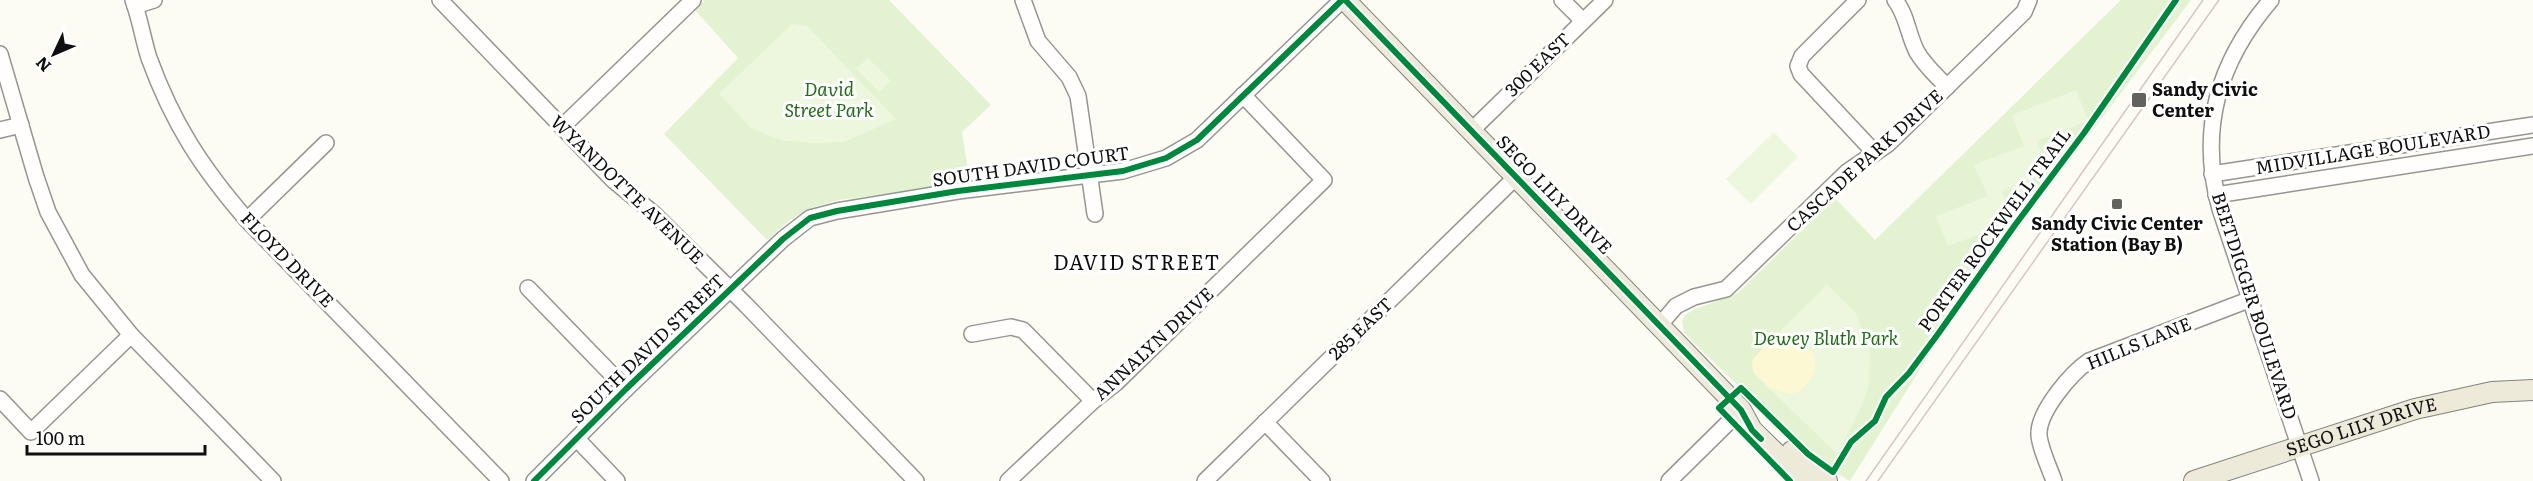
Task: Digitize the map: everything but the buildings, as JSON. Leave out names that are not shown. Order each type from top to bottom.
[{"type":"main road","name":"SEGO LILY DRIVE","points":[[1343,0],[1741,410],[1752,430],[1804,481]]},
{"type":"main road","name":"SEGO LILY DRIVE","points":[[2194,481],[2444,402],[2492,392],[2533,390]]},
{"type":"main road","name":"SEGO LILY DRIVE","points":[[1741,410],[1760,421],[1805,464],[1827,481]]},
{"type":"street","points":[[134,3],[154,0]]},
{"type":"street","points":[[562,127],[693,0]]},
{"type":"street","points":[[1023,0],[1038,40],[1069,77],[1078,96],[1095,214]]},
{"type":"street","points":[[1243,95],[1343,0]]},
{"type":"street","points":[[1562,0],[1583,21]]},
{"type":"street","name":"300 EAST","points":[[1471,131],[1605,0]]},
{"type":"street","points":[[1858,0],[1802,56],[1798,66],[1801,74],[1875,153]]},
{"type":"street","points":[[1895,0],[1903,13],[1916,51],[1947,87]]},
{"type":"street","name":"CASCADE PARK DRIVE","points":[[1659,326],[1676,306],[1694,297],[1726,289],[1847,172],[1888,144],[2024,12],[2029,0]]},
{"type":"street","name":"BEETDIGGER BOULEVARD","points":[[2271,0],[2244,34],[2221,82],[2211,129],[2212,174],[2312,481]]},
{"type":"street","name":"FLOYD DRIVE","points":[[134,3],[148,55],[177,123],[197,158],[247,220],[501,481]]},
{"type":"street","name":"WYANDOTTE AVENUE","points":[[450,3],[562,127],[614,180],[652,213],[916,481]]},
{"type":"street","points":[[0,54],[39,186],[63,242],[82,275],[131,335],[273,481]]},
{"type":"street","name":"SOUTH DAVID COURT","points":[[783,239],[810,218],[837,211],[958,192],[1123,171],[1174,153],[1197,140],[1243,95]]},
{"type":"street","name":"ANNALYN DRIVE","points":[[1008,481],[1093,401],[1116,383],[1324,180],[1243,95]]},
{"type":"street","points":[[0,130],[21,125]]},
{"type":"street","name":"MIDVILLAGE BOULEVARD","points":[[2212,174],[2533,125]]},
{"type":"street","points":[[247,220],[326,143]]},
{"type":"street","name":"MIDVILLAGE BOULEVARD","points":[[2217,195],[2533,146]]},
{"type":"street","name":"285 EAST","points":[[1205,481],[1516,177]]},
{"type":"street","name":"SOUTH DAVID STREET","points":[[534,481],[626,389],[783,239]]},
{"type":"street","points":[[528,288],[626,389]]},
{"type":"street","name":"HILLS LANE","points":[[2054,481],[2038,433],[2043,416],[2074,371],[2089,361],[2251,299]]},
{"type":"street","points":[[972,334],[1011,327],[1023,330],[1093,401]]},
{"type":"street","points":[[0,399],[31,432],[131,335]]},
{"type":"street","points":[[1669,481],[1741,410]]},
{"type":"street","points":[[1265,422],[1322,481]]},
{"type":"street","points":[[577,440],[617,481]]},
{"type":"green space","name":"David Street Park","points":[[705,0],[889,0],[991,105],[962,132],[970,183],[839,200],[814,207],[791,219],[767,240],[664,134],[738,58],[695,10]]},
{"type":"green space","name":"Dewey Bluth Park","points":[[2121,0],[2191,0],[1956,312],[1850,481],[1816,462],[1690,339],[1684,332],[1682,322],[1685,315],[1738,293],[1835,198],[1875,240]]},
{"type":"green space","points":[[792,24],[807,26],[896,119],[844,142],[813,143],[781,140],[751,128],[719,94]]},
{"type":"green space","points":[[868,58],[891,81],[879,92],[856,69]]},
{"type":"green space","points":[[2076,90],[2088,121],[2037,141],[2049,172],[2002,191],[2013,222],[1948,246],[1936,216],[1988,196],[1974,165],[2024,146],[2012,115]]},
{"type":"green space","points":[[1774,132],[1798,157],[1751,204],[1726,179]]},
{"type":"green space","points":[[1827,285],[1855,312],[1870,348],[1869,385],[1862,405],[1837,454],[1769,388],[1791,395],[1805,387],[1813,377],[1815,366],[1813,355],[1807,346],[1797,340],[1784,338],[1769,342]]},
{"type":"sand","points":[[1793,337],[1804,342],[1811,349],[1816,366],[1809,383],[1791,395],[1769,388],[1753,372],[1752,360],[1769,342]]},
{"type":"tram line","points":[[1866,481],[2203,0]]},
{"type":"tram line","points":[[1878,481],[2219,0]]},
{"type":"cycle path","points":[[534,481],[626,389],[783,239],[810,218],[837,211],[958,191],[1123,171],[1166,158],[1197,140],[1342,0]]},
{"type":"cycle path","points":[[1345,0],[1741,410],[1752,430],[1761,439]]},
{"type":"cycle path","name":"PORTER ROCKWELL TRAIL","points":[[1790,481],[1719,408],[1741,388],[1808,454],[1833,472],[1851,442],[1875,421],[1886,397],[1909,373],[1938,334],[2084,133],[2176,0]]},
{"type":"place","name":"Sandy Civic Center","points":[[2139,100]]},
{"type":"place","name":"Sandy Civic Center Station (Bay B)","points":[[2117,204]]},
{"type":"district","name":"DAVID STREET","points":[[1137,263]]}]
